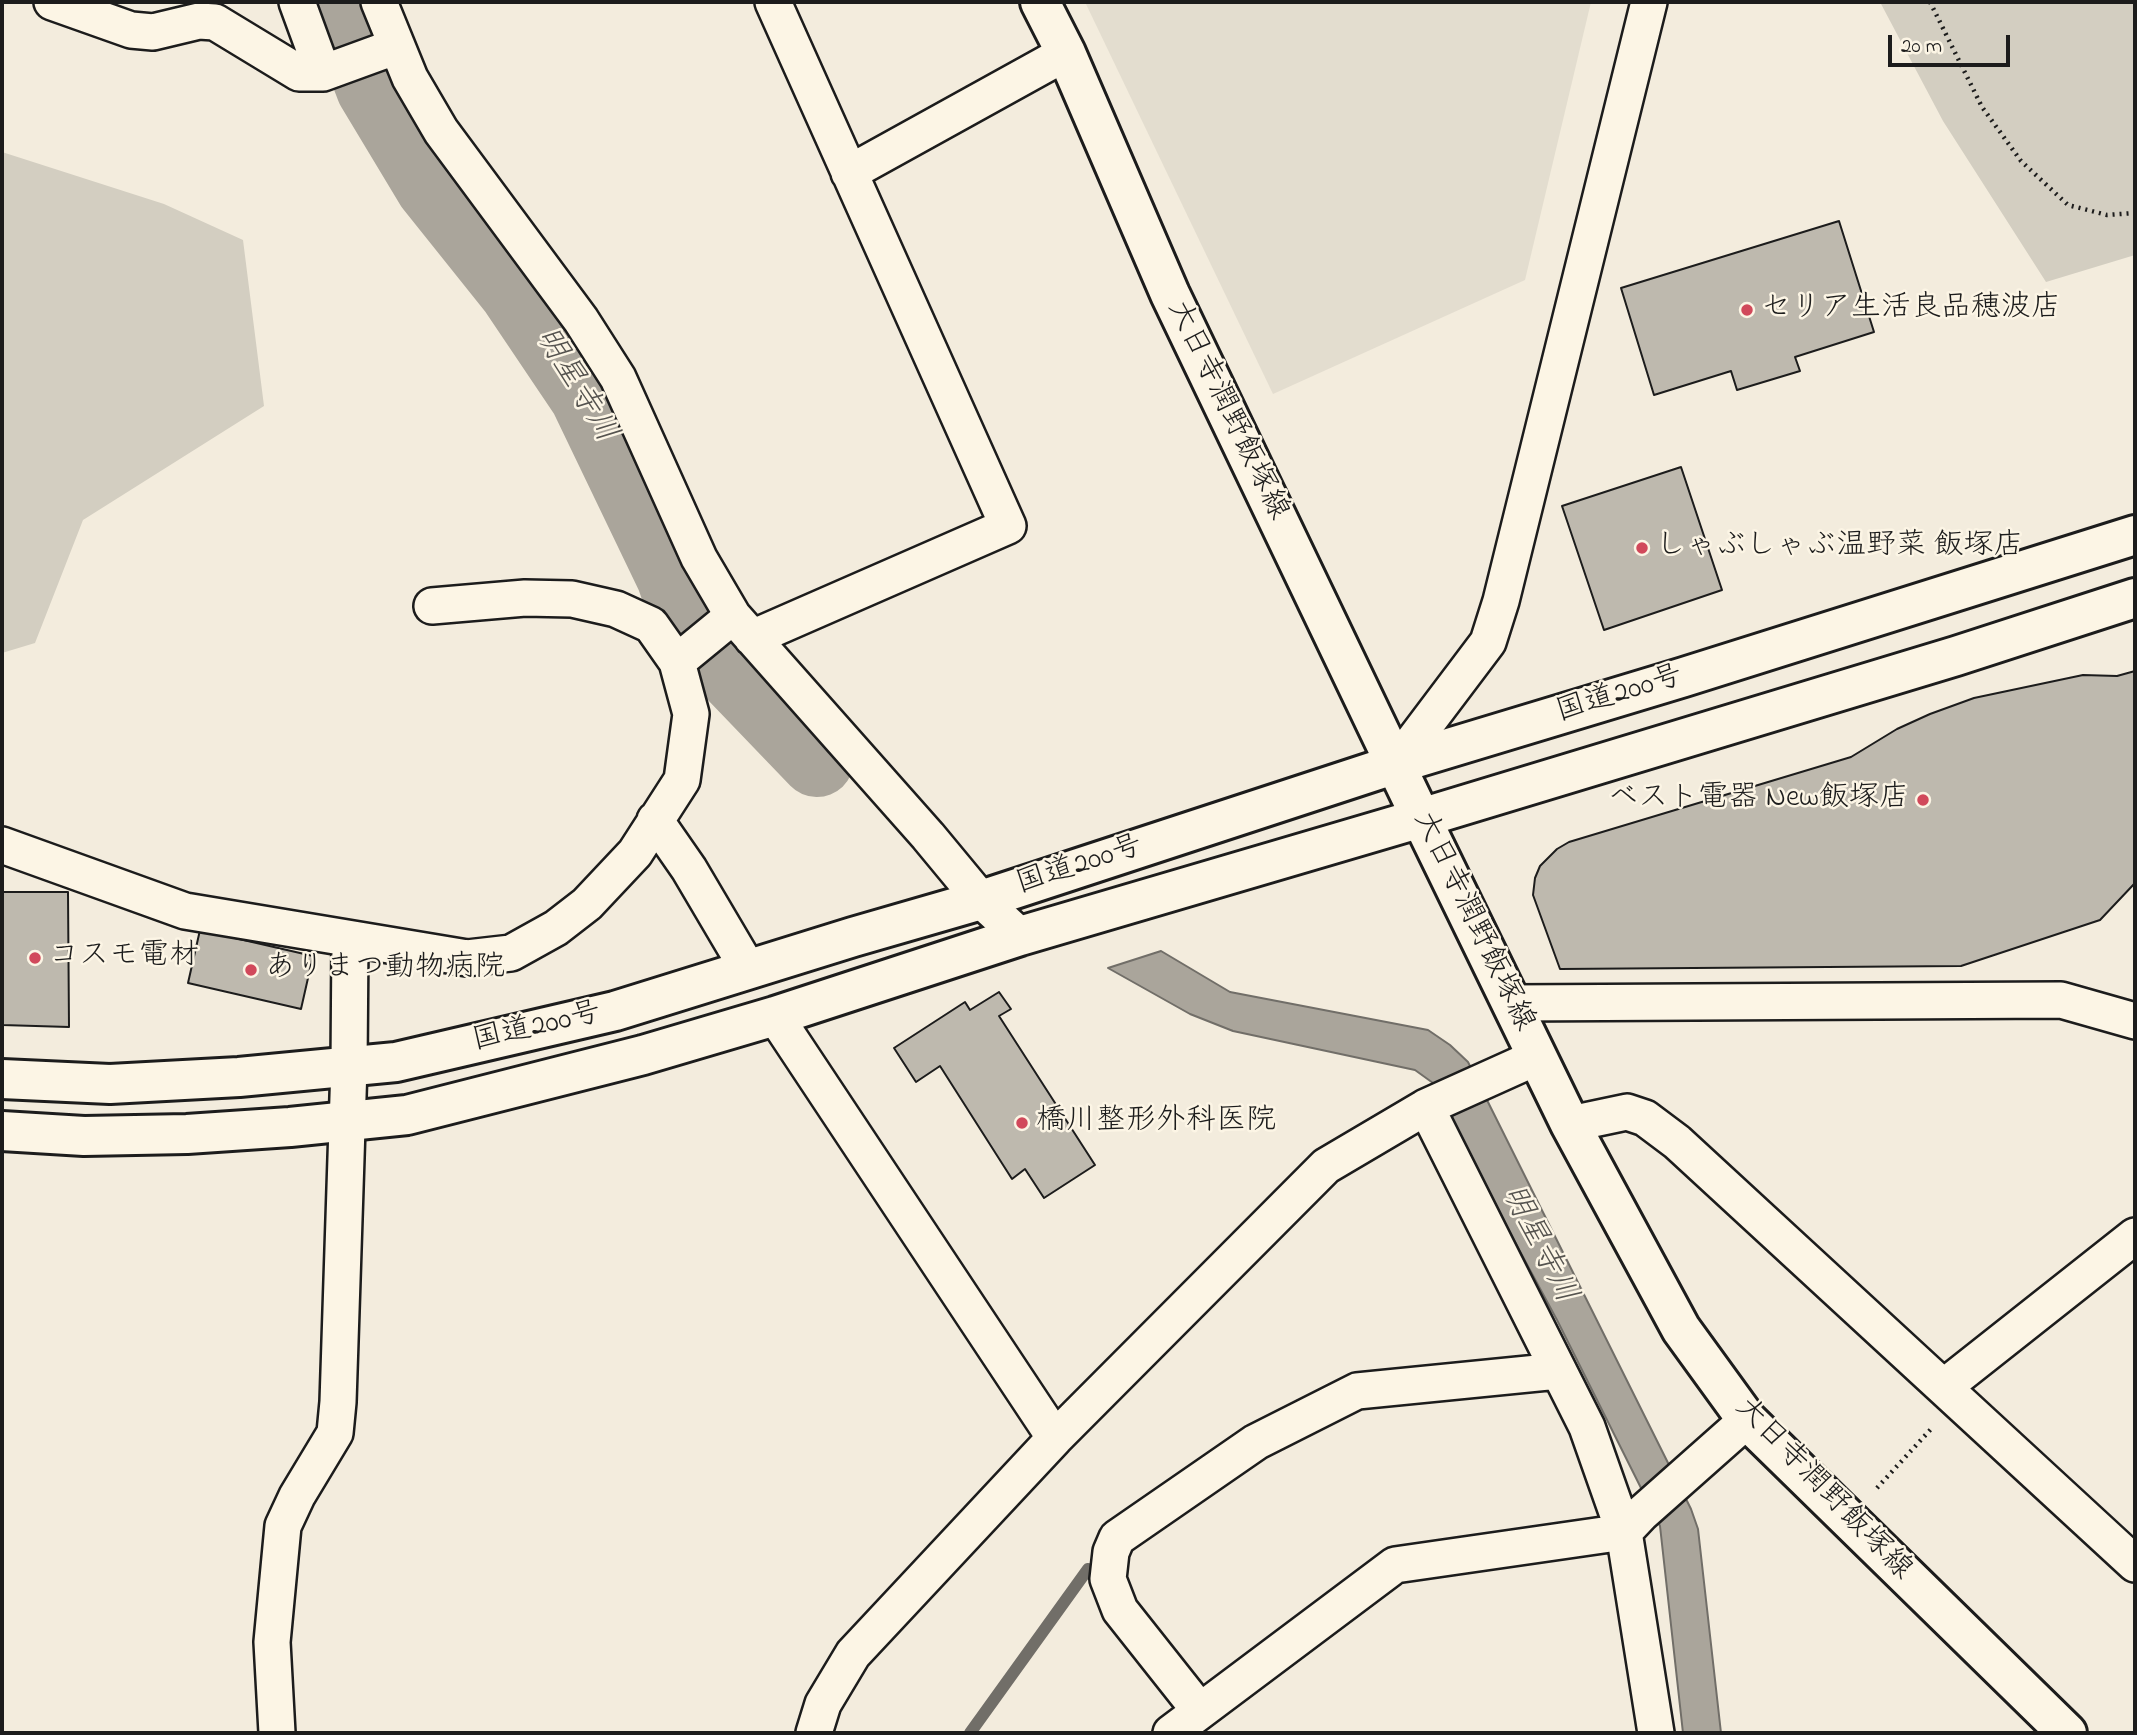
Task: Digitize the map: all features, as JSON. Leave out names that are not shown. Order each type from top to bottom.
[{"type":"main road","name":"大日寺潤野飯塚線","points":[[1040,2],[1066,53],[1170,294],[1421,818],[1570,1124],[1681,1329],[1747,1420],[2067,1733]]},
{"type":"main road","name":"国道200号","points":[[2,1079],[110,1084],[239,1077],[396,1062],[615,1011],[981,900],[1396,764],[1684,677],[2135,535]]},
{"type":"main road","name":"国道200号","points":[[2,1132],[84,1136],[187,1134],[407,1115],[643,1055],[775,1016],[1020,936],[1421,818],[1929,664],[2135,598]]},
{"type":"street","points":[[52,2],[131,30],[153,32],[199,21],[215,22],[299,73],[332,69],[391,48]]},
{"type":"street","points":[[297,2],[332,69]]},
{"type":"street","points":[[379,2],[391,48],[441,131],[581,320],[618,378],[699,558],[735,627],[919,826],[981,900],[1020,936]]},
{"type":"street","points":[[684,656],[735,627],[1008,526],[773,2]]},
{"type":"street","points":[[1396,764],[1488,642],[1511,561],[1649,2]]},
{"type":"street","points":[[849,173],[1066,53]]},
{"type":"street","points":[[2,845],[185,911],[467,958],[511,953],[556,928],[587,904],[635,853],[682,780],[691,714],[684,656],[651,625],[616,608],[572,599],[525,598],[432,606]]},
{"type":"street","points":[[655,820],[689,869],[748,969]]},
{"type":"street","points":[[277,1733],[272,1642],[283,1526],[297,1496],[335,1433],[338,1402],[349,1066],[350,940]]},
{"type":"street","points":[[1513,1003],[2061,1000],[2135,1021]]},
{"type":"street","points":[[775,1016],[1055,1438]]},
{"type":"street","points":[[814,1733],[823,1704],[853,1654],[1055,1438],[1326,1166],[1432,1105],[1537,1057]]},
{"type":"street","points":[[1432,1105],[1632,1523],[1656,1733]]},
{"type":"street","points":[[1570,1124],[1627,1112],[1645,1118],[1677,1142],[2135,1564]]},
{"type":"street","points":[[1951,1393],[2135,1236]]},
{"type":"street","points":[[1200,1711],[1120,1610],[1108,1579],[1111,1552],[1117,1538],[1256,1441],[1357,1391],[1558,1371]]},
{"type":"street","points":[[1171,1733],[1395,1565],[1632,1523],[1747,1420]]},
{"type":"path","points":[[1930,2],[1982,107],[2021,161],[2068,205],[2107,215],[2135,213]]},
{"type":"path","points":[[1877,1488],[1951,1393]]},
{"type":"shaded area","points":[[1085,2],[1591,2],[1525,280],[1273,394]]},
{"type":"shaded area","points":[[1880,2],[2135,2],[2135,255],[2046,282],[1943,121]]},
{"type":"shaded area","points":[[2,152],[164,204],[243,240],[264,406],[83,520],[35,643],[2,653]]},
{"type":"water","points":[[1161,951],[1230,992],[1428,1030],[1468,1062],[1691,1509],[1698,1529],[1721,1733],[1683,1733],[1660,1526],[1557,1320],[1463,1146],[1433,1083],[1415,1070],[1233,1031],[1190,1014],[1108,968]]},
{"type":"building","name":"セリア生活良品穂波店","points":[[1839,221],[1874,332],[1795,357],[1800,371],[1737,390],[1731,371],[1654,395],[1621,288]]},
{"type":"building","name":"しゃぶしゃぶ温野菜 飯塚店","points":[[1681,467],[1722,590],[1604,630],[1562,506]]},
{"type":"building","name":"ベスト電器 New飯塚店","points":[[2135,671],[2135,883],[2100,920],[1961,966],[1560,969],[1533,895],[1540,866],[1557,849],[1569,842],[1851,757],[1897,729],[1974,698],[2083,675],[2117,676]]},
{"type":"building","name":"コスモ電材","points":[[2,892],[68,892],[69,1027],[2,1025]]},
{"type":"building","name":"ありまつ動物病院","points":[[200,930],[313,956],[301,1009],[188,983]]},
{"type":"building","name":"橋川整形外科医院","points":[[999,992],[1011,1009],[999,1016],[1095,1165],[1044,1198],[1025,1169],[1012,1179],[940,1066],[916,1082],[894,1048],[965,1002],[970,1010]]},
{"type":"waterway","name":"明星寺川","points":[[340,2],[373,88],[432,186],[516,291],[586,395],[673,576],[687,616],[719,658],[817,760]]},
{"type":"waterway","points":[[970,1733],[1088,1569]]},
{"type":"place","name":"セリア生活良品穂波店","points":[[1747,310]]},
{"type":"place","name":"しゃぶしゃぶ温野菜 飯塚店","points":[[1642,548]]},
{"type":"place","name":"ベスト電器 New飯塚店","points":[[1923,800]]},
{"type":"place","name":"コスモ電材","points":[[35,958]]},
{"type":"place","name":"ありまつ動物病院","points":[[251,970]]},
{"type":"place","name":"橋川整形外科医院","points":[[1022,1123]]}]
